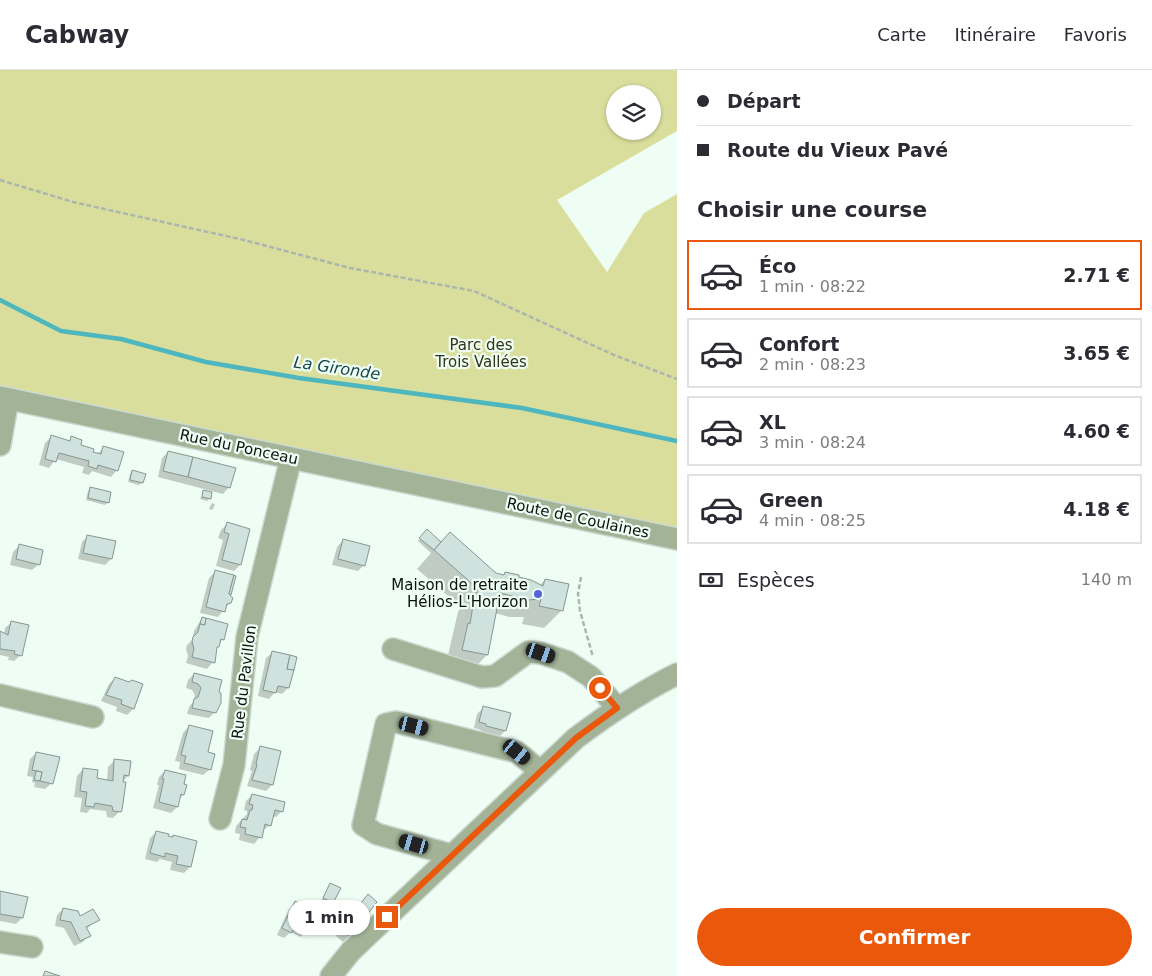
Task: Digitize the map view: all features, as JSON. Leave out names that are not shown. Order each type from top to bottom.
[{"type":"street","points":[[0,445],[4,398]]},
{"type":"street","name":"Rue du Ponceau","points":[[4,398],[478,497]]},
{"type":"street","name":"Rue du Pavillon","points":[[220,819],[234,765],[247,637],[291,458]]},
{"type":"street","name":"Route de Coulaines","points":[[478,497],[677,539]]},
{"type":"street","points":[[393,649],[482,677],[494,676],[528,652],[541,653],[568,662],[591,677],[617,708]]},
{"type":"street","points":[[331,976],[351,951],[576,738],[617,708],[677,674]]},
{"type":"street","points":[[0,695],[93,717]]},
{"type":"street","points":[[452,855],[377,834],[363,825],[386,724],[396,722],[517,752],[540,771]]},
{"type":"street","points":[[0,942],[32,947]]},
{"type":"path","points":[[0,180],[73,202],[244,240],[350,268],[474,291],[614,355],[677,379]]},
{"type":"path","points":[[581,577],[578,594],[580,611],[595,664]]},
{"type":"green space","name":"Parc des Trois Vallées","points":[[0,70],[677,70],[677,131],[557,200],[607,272],[644,213],[677,194],[677,528],[0,385]]},
{"type":"building","points":[[51,435],[70,441],[71,436],[82,440],[81,445],[94,449],[93,452],[101,454],[103,446],[124,452],[118,471],[98,465],[97,469],[88,466],[89,461],[59,453],[56,462],[45,459]]},
{"type":"building","points":[[168,451],[193,457],[188,477],[163,471]]},
{"type":"building","points":[[193,457],[236,468],[230,488],[188,477]]},
{"type":"building","points":[[132,470],[146,474],[143,483],[130,480]]},
{"type":"building","points":[[90,487],[111,492],[109,503],[88,498]]},
{"type":"building","points":[[203,490],[212,492],[211,499],[202,497]]},
{"type":"building","points":[[227,522],[250,529],[241,565],[222,560],[229,534],[224,532]]},
{"type":"building","points":[[427,529],[441,542],[434,550],[419,538]]},
{"type":"building","name":"Maison de retraite Hélios-L'Horizon","points":[[450,532],[496,573],[504,575],[505,572],[519,575],[519,577],[543,586],[545,579],[569,584],[563,611],[539,606],[541,599],[528,600],[500,593],[488,655],[462,650],[468,623],[470,624],[475,593],[477,593],[478,589],[434,550]]},
{"type":"building","points":[[87,535],[116,541],[112,559],[83,553]]},
{"type":"building","points":[[343,539],[370,546],[365,566],[338,559]]},
{"type":"building","points":[[19,544],[43,550],[40,565],[16,559]]},
{"type":"building","points":[[215,570],[234,575],[229,594],[233,598],[231,603],[227,604],[225,612],[206,607]]},
{"type":"building","points":[[234,575],[236,576],[231,595],[229,594]]},
{"type":"building","points":[[202,617],[206,618],[205,625],[200,624]]},
{"type":"building","points":[[206,618],[228,624],[224,640],[221,639],[219,647],[217,647],[215,663],[192,657],[194,649],[193,637],[198,632],[200,624],[205,625]]},
{"type":"building","points":[[11,621],[29,625],[22,656],[14,654],[15,651],[0,649],[0,631],[8,635]]},
{"type":"building","points":[[272,651],[290,655],[287,669],[294,670],[289,688],[278,686],[276,693],[263,690]]},
{"type":"building","points":[[290,655],[297,657],[294,670],[287,669]]},
{"type":"building","points":[[194,673],[222,680],[219,692],[221,693],[221,703],[216,713],[192,708],[194,699],[198,697],[201,688],[198,684],[192,682]]},
{"type":"building","points":[[115,677],[143,684],[134,709],[121,704],[122,700],[106,695]]},
{"type":"building","points":[[483,706],[511,713],[506,731],[486,726],[486,724],[479,722]]},
{"type":"building","points":[[189,725],[213,731],[208,752],[215,754],[211,770],[184,763],[186,756],[181,755]]},
{"type":"building","points":[[260,746],[281,751],[273,785],[252,780]]},
{"type":"building","points":[[36,752],[60,757],[53,784],[40,781],[42,772],[32,770]]},
{"type":"building","points":[[114,759],[131,761],[129,776],[124,775],[123,782],[126,782],[121,812],[113,811],[112,806],[95,803],[94,807],[85,806],[87,792],[80,791],[83,768],[98,770],[97,778],[113,781]]},
{"type":"building","points":[[165,770],[186,775],[184,784],[187,785],[184,795],[181,794],[178,807],[159,802]]},
{"type":"building","points":[[36,771],[42,772],[40,781],[34,780]]},
{"type":"building","points":[[252,794],[285,802],[283,812],[275,810],[271,826],[265,824],[262,838],[245,834],[246,828],[240,827],[242,819],[247,820],[250,810],[252,810],[253,805],[249,804]]},
{"type":"building","points":[[156,831],[169,834],[168,836],[173,837],[173,835],[197,841],[191,867],[176,864],[178,856],[165,853],[165,857],[150,853]]},
{"type":"building","points":[[330,883],[341,888],[333,903],[323,898]]},
{"type":"building","points":[[0,891],[28,897],[23,918],[0,914]]},
{"type":"building","points":[[368,894],[377,902],[350,937],[341,929]]},
{"type":"building","points":[[295,901],[317,912],[308,931],[295,925],[292,933],[282,928]]},
{"type":"building","points":[[63,908],[78,911],[80,916],[93,909],[100,920],[86,927],[91,936],[80,941],[71,922],[60,920]]},
{"type":"building","points":[[45,971],[60,976],[43,976]]},
{"type":"waterway","name":"La Gironde","points":[[0,300],[61,331],[121,339],[206,362],[299,378],[522,408],[677,441]]},
{"type":"place","name":"Maison de retraite Hélios-L'Horizon","points":[[538,594]]},
{"type":"route","points":[[387,917],[576,738],[617,708],[600,688]]}]
